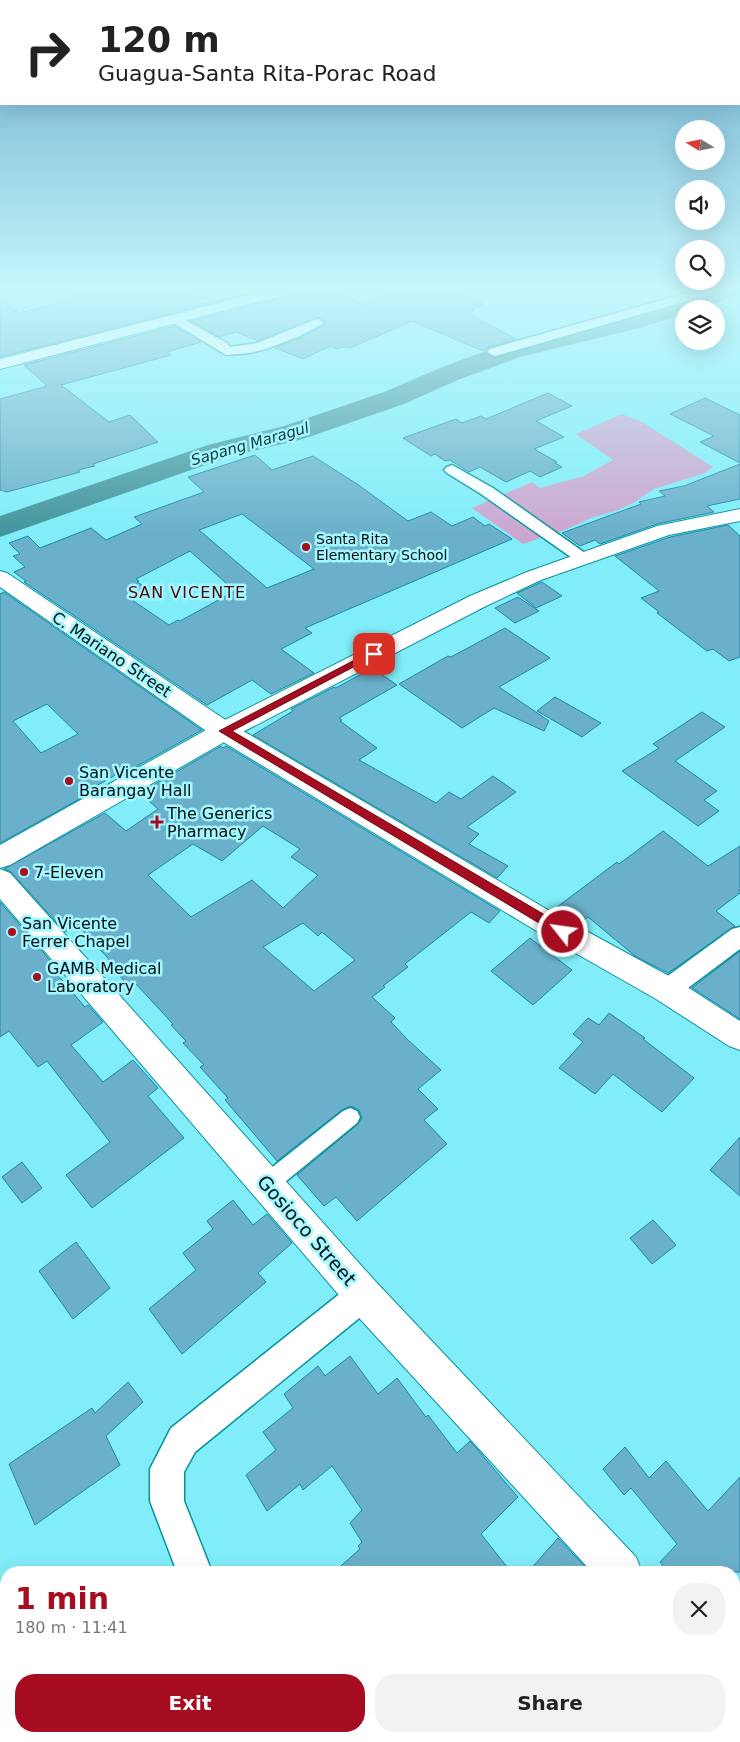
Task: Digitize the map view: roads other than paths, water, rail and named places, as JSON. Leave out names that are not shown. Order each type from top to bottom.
[{"type":"street","points":[[452,470],[487,491],[584,558]]},
{"type":"street","points":[[0,858],[224,731],[478,601],[534,576],[664,530],[740,515]]},
{"type":"street","name":"C. Mariano Street","points":[[0,577],[224,731],[545,922],[667,990],[740,1036]]},
{"type":"street","name":"Gosioco Street","points":[[0,880],[363,1295],[615,1566]]},
{"type":"street","points":[[667,990],[740,936]]},
{"type":"street","points":[[267,1184],[350,1117]]},
{"type":"street","points":[[192,1566],[167,1501],[167,1468],[183,1440],[363,1295]]},
{"type":"waterway","name":"Sapang Maragul","points":[[0,527],[218,451],[293,433],[394,398],[454,372]]},
{"type":"place","name":"Santa Rita Elementary School","points":[[306,547]]},
{"type":"place","name":"San Vicente Barangay Hall","points":[[69,781]]},
{"type":"place","name":"The Generics Pharmacy","points":[[157,822]]},
{"type":"place","name":"7-Eleven","points":[[24,872]]},
{"type":"place","name":"San Vicente Ferrer Chapel","points":[[12,932]]},
{"type":"place","name":"GAMB Medical Laboratory","points":[[37,977]]},
{"type":"district","name":"SAN VICENTE","points":[[187,592]]}]
